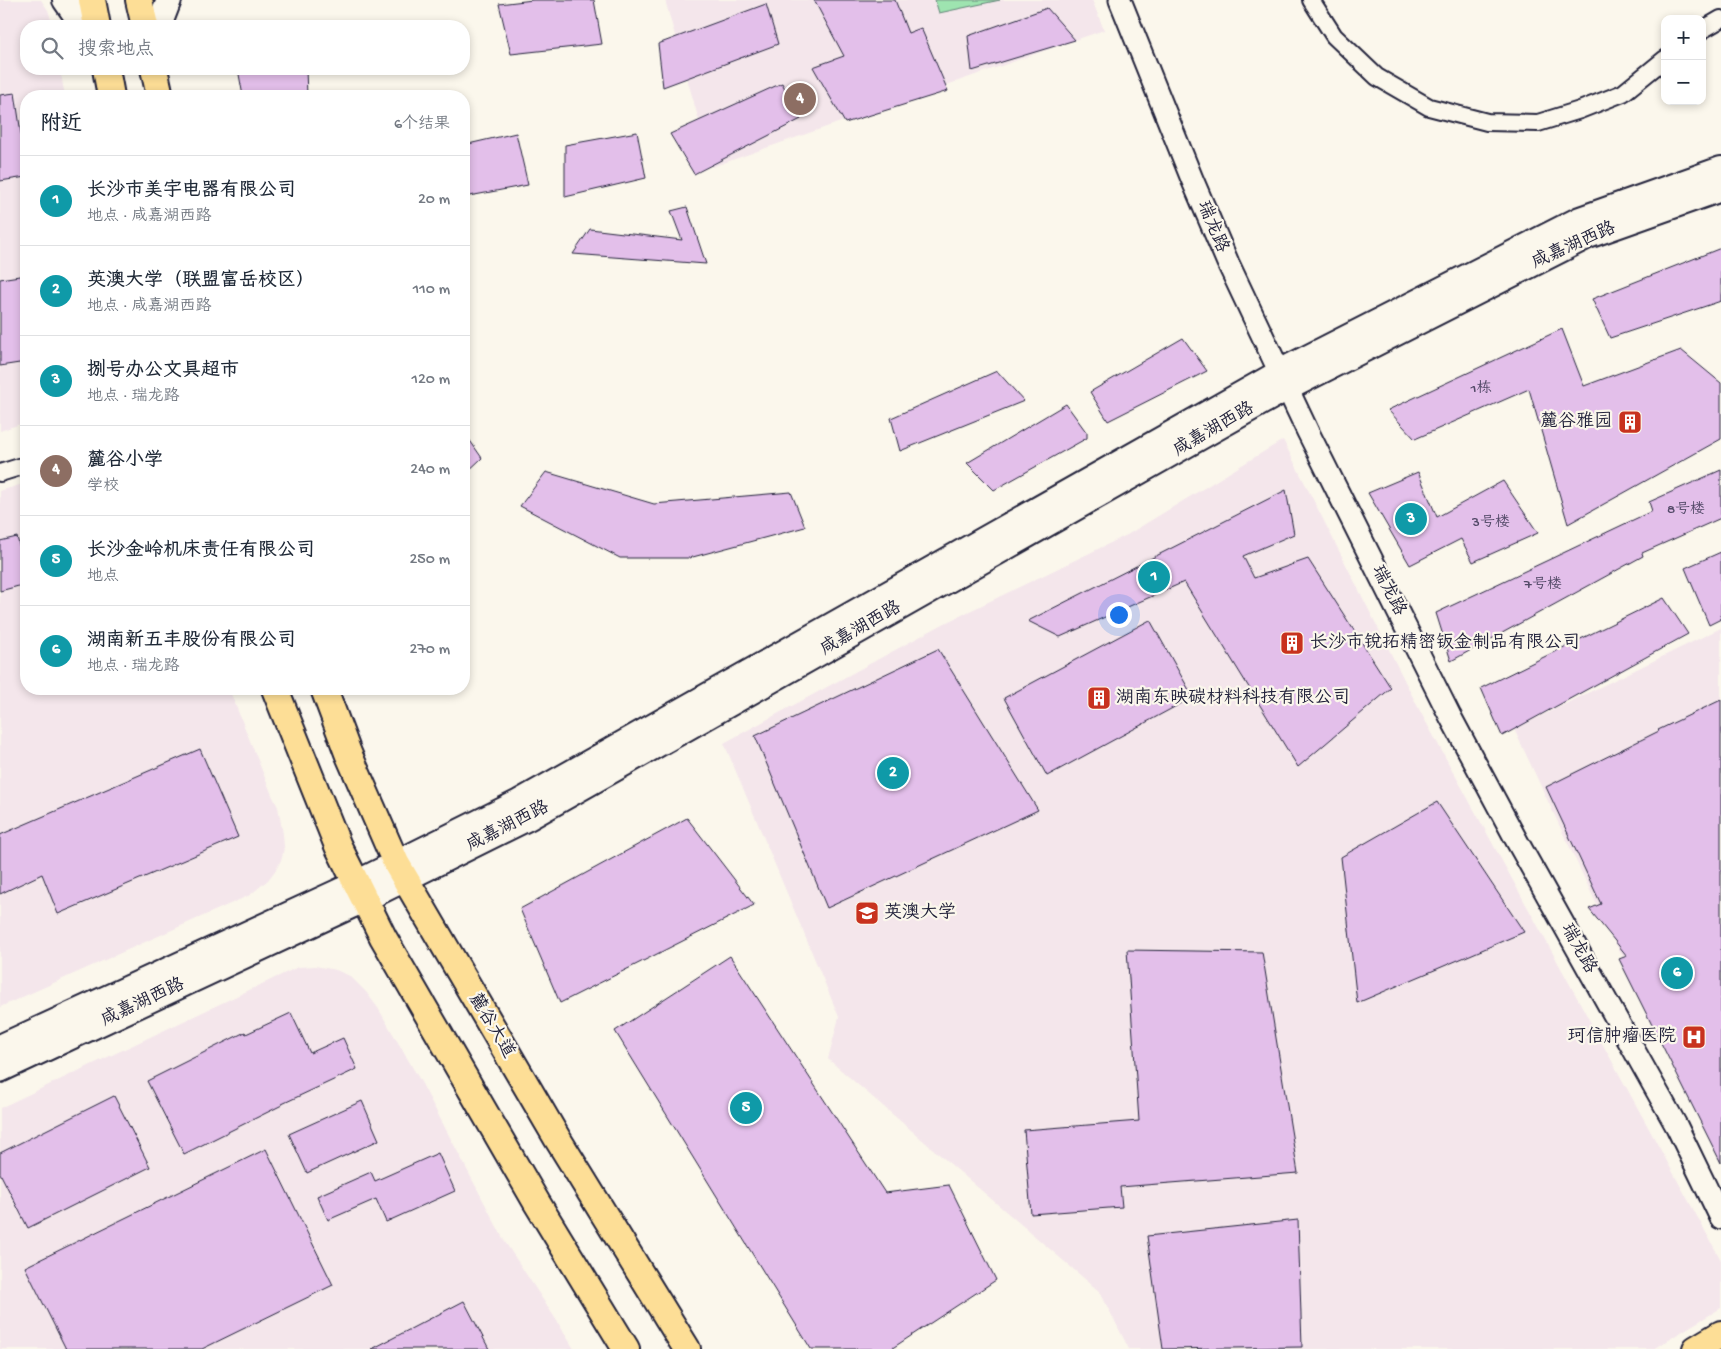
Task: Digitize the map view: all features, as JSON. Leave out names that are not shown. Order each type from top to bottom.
[{"type":"main road","points":[[65,0],[80,20]]},
{"type":"main road","points":[[92,0],[96,20]]},
{"type":"main road","points":[[139,0],[144,20]]},
{"type":"main road","points":[[161,20],[169,0]]},
{"type":"main road","points":[[107,75],[110,90]]},
{"type":"main road","points":[[155,75],[159,90]]},
{"type":"main road","name":"咸嘉湖西路","points":[[0,1070],[401,871],[528,818],[1290,377],[1580,219],[1721,169]]},
{"type":"main road","name":"咸嘉湖西路","points":[[1290,377],[1588,236],[1721,189]]},
{"type":"main road","points":[[277,695],[338,846],[382,937],[532,1194],[626,1349]]},
{"type":"main road","name":"麓谷大道","points":[[326,695],[348,753],[401,871],[557,1138],[687,1349]]},
{"type":"main road","name":"咸嘉湖西路","points":[[0,1047],[360,892]]},
{"type":"main road","points":[[1696,1349],[1721,1334]]},
{"type":"street","name":"瑞龙路","points":[[1120,0],[1192,179],[1228,262],[1290,377],[1461,711],[1528,837],[1687,1120],[1721,1191]]},
{"type":"street","name":"瑞龙路","points":[[1132,0],[1203,175],[1240,257],[1290,377],[1450,716],[1518,843],[1677,1127],[1721,1218]]},
{"type":"street","points":[[1311,0],[1334,36],[1377,77],[1429,107],[1486,122],[1538,123],[1580,110],[1623,93],[1664,60]]},
{"type":"street","points":[[1706,27],[1721,18]]},
{"type":"street","points":[[0,473],[20,467]]},
{"type":"shaded area","points":[[0,0],[41,0],[48,10],[51,20],[20,20],[20,75],[61,75],[64,90],[20,90],[20,424],[0,431]]},
{"type":"shaded area","points":[[665,0],[1092,0],[1104,30],[712,167]]},
{"type":"shaded area","points":[[1283,440],[1421,713],[1721,1260],[1721,1308],[1653,1349],[1129,1349],[1100,1292],[828,1059],[839,1017],[724,743],[945,623],[1127,535]]},
{"type":"shaded area","points":[[20,485],[20,695],[231,695],[278,807],[284,847],[282,858],[277,868],[268,880],[250,895],[0,1007],[0,491]]},
{"type":"shaded area","points":[[1721,628],[1721,1135],[1613,939],[1514,729]]},
{"type":"shaded area","points":[[315,966],[336,970],[350,976],[366,992],[378,1008],[421,1082],[505,1242],[574,1349],[0,1349],[0,1108],[298,967]]},
{"type":"green space","points":[[935,0],[1000,0],[939,13]]},
{"type":"building","points":[[533,0],[594,0],[602,44],[511,54],[499,4]]},
{"type":"building","points":[[814,0],[895,0],[908,33],[921,28],[948,91],[845,123],[813,67],[844,56]]},
{"type":"building","points":[[766,4],[778,44],[663,87],[658,44]]},
{"type":"building","points":[[1047,8],[1075,40],[972,71],[968,36]]},
{"type":"building","points":[[239,75],[306,75],[307,90],[242,90]]},
{"type":"building","points":[[782,83],[801,119],[694,174],[670,134]]},
{"type":"building","points":[[15,93],[20,127],[20,178],[0,181],[0,95]]},
{"type":"building","points":[[637,132],[646,178],[565,197],[565,145]]},
{"type":"building","points":[[516,133],[528,185],[470,196],[470,144]]},
{"type":"building","points":[[687,207],[706,264],[573,254],[590,229],[682,240],[671,211]]},
{"type":"building","points":[[1721,248],[1721,301],[1610,338],[1592,299]]},
{"type":"building","points":[[20,276],[20,363],[0,366],[0,279]]},
{"type":"building","name":"麓谷雅园","points":[[1562,329],[1584,386],[1681,350],[1721,383],[1721,439],[1568,524],[1529,389],[1415,439],[1388,410]]},
{"type":"building","points":[[1183,338],[1207,371],[1108,421],[1090,392]]},
{"type":"building","points":[[997,371],[1024,401],[900,451],[891,418]]},
{"type":"building","points":[[1066,404],[1087,433],[1087,438],[994,490],[967,463]]},
{"type":"building","points":[[470,441],[482,458],[470,469]]},
{"type":"building","points":[[1721,470],[1721,518],[1642,553],[1643,556],[1451,661],[1436,613],[1652,511],[1649,502]]},
{"type":"building","points":[[546,472],[654,504],[791,492],[805,527],[689,558],[620,558],[520,506]]},
{"type":"building","points":[[1418,472],[1437,517],[1503,481],[1538,533],[1473,562],[1461,539],[1410,565],[1368,493]]},
{"type":"building","name":"长沙市锐拓精密钣金制品有限公司","points":[[1286,490],[1294,534],[1243,556],[1254,578],[1308,559],[1391,688],[1298,767],[1184,582],[1060,637],[1028,621]]},
{"type":"building","points":[[17,537],[20,548],[20,586],[0,591],[0,541]]},
{"type":"building","points":[[1721,552],[1721,619],[1709,625],[1685,568]]},
{"type":"building","points":[[1664,598],[1688,634],[1502,736],[1481,688]]},
{"type":"building","name":"湖南东映碳材料科技有限公司","points":[[1150,620],[1193,697],[1047,776],[1004,698]]},
{"type":"building","name":"英澳大学","points":[[938,649],[1038,810],[827,908],[755,736]]},
{"type":"building","points":[[1721,700],[1721,1163],[1619,959],[1627,956],[1589,909],[1601,904],[1546,787]]},
{"type":"building","points":[[200,749],[238,837],[58,914],[42,874],[0,894],[0,835]]},
{"type":"building","points":[[1437,802],[1524,932],[1357,1003],[1341,857]]},
{"type":"building","points":[[687,818],[754,905],[560,1003],[520,909]]},
{"type":"building","points":[[1127,950],[1262,952],[1298,1173],[1120,1187],[1122,1207],[1031,1214],[1024,1130],[1139,1121]]},
{"type":"building","points":[[730,956],[885,1193],[949,1185],[996,1280],[891,1349],[811,1349],[615,1031]]},
{"type":"building","points":[[291,1013],[310,1053],[343,1038],[357,1069],[282,1104],[184,1154],[147,1081],[245,1032],[246,1034]]},
{"type":"building","points":[[114,1096],[150,1167],[28,1228],[0,1173],[0,1153]]},
{"type":"building","points":[[362,1101],[379,1140],[307,1173],[289,1134]]},
{"type":"building","points":[[266,1149],[333,1285],[202,1349],[66,1349],[25,1267]]},
{"type":"building","points":[[438,1153],[455,1191],[386,1222],[376,1199],[328,1220],[317,1196],[371,1172],[375,1181]]},
{"type":"building","points":[[1298,1220],[1302,1347],[1163,1349],[1147,1236]]},
{"type":"building","points":[[464,1301],[489,1349],[372,1349]]},
{"type":"place","name":"麓谷小学","points":[[800,99]]},
{"type":"place","name":"麓谷雅园","points":[[1630,422]]},
{"type":"place","name":"捌号办公文具超市","points":[[1411,519]]},
{"type":"place","name":"长沙市美宇电器有限公司","points":[[1154,577]]},
{"type":"place","name":"长沙市锐拓精密钣金制品有限公司","points":[[1292,643]]},
{"type":"place","name":"湖南东映碳材料科技有限公司","points":[[1099,698]]},
{"type":"place","name":"英澳大学（联盟富岳校区）","points":[[893,773]]},
{"type":"place","name":"英澳大学","points":[[867,913]]},
{"type":"place","name":"湖南新五丰股份有限公司","points":[[1677,973]]},
{"type":"place","name":"珂信肿瘤医院","points":[[1694,1037]]},
{"type":"place","name":"长沙金岭机床责任有限公司","points":[[746,1108]]}]
